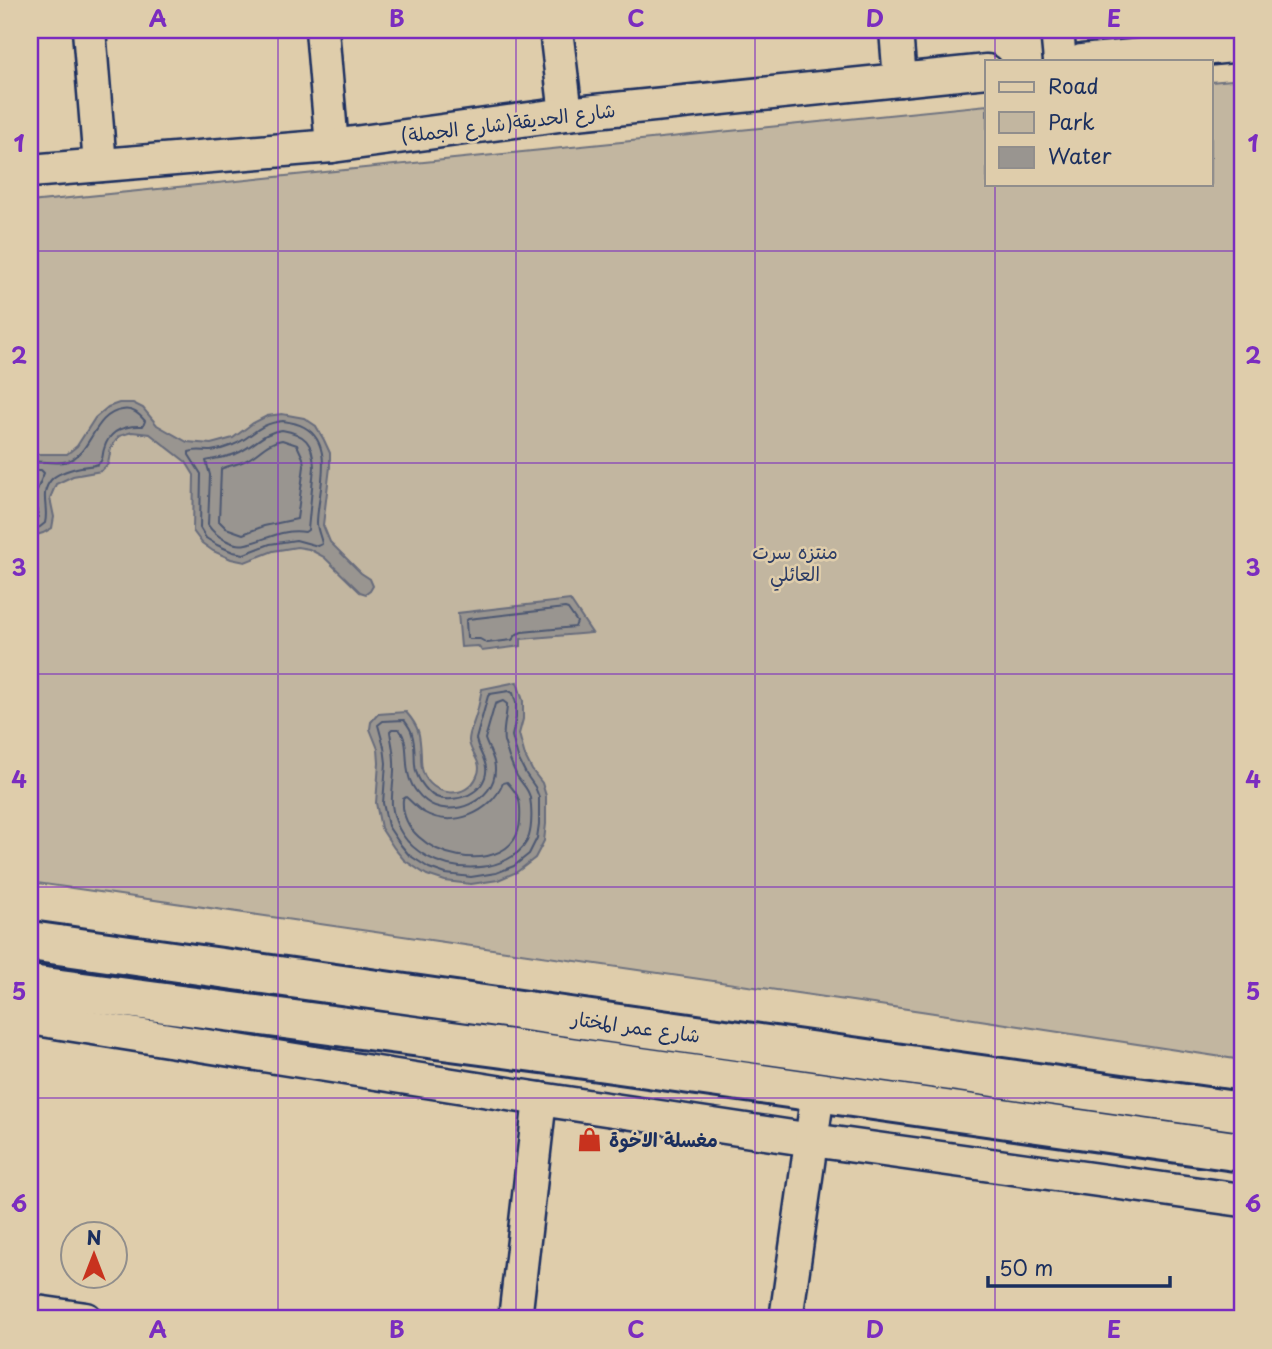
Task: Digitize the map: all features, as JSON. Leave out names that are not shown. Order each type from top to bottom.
[{"type":"main road","name":"شارع عمر المختار","points":[[30,942],[1242,1112]]},
{"type":"main road","points":[[30,985],[549,1054],[1242,1152]]},
{"type":"street","points":[[89,30],[100,165]]},
{"type":"street","points":[[321,30],[332,146]]},
{"type":"street","points":[[556,30],[566,114]]},
{"type":"street","points":[[896,30],[901,80]]},
{"type":"street","points":[[1057,30],[1060,60]]},
{"type":"street","points":[[1092,60],[1242,45]]},
{"type":"street","name":"شارع الحديقة(شارع الجملة)","points":[[30,171],[332,146],[566,114],[985,71]]},
{"type":"street","points":[[30,1018],[812,1140],[1242,1200]]},
{"type":"street","points":[[786,1319],[818,1092]]},
{"type":"street","points":[[515,1319],[540,1099]]},
{"type":"street","points":[[30,1311],[86,1319]]},
{"type":"green space","name":"منتزه سرت العائلي","points":[[1242,79],[1242,1060],[30,882],[30,202],[985,105],[985,186],[1212,186],[1212,82]]},
{"type":"water","points":[[119,403],[133,403],[143,408],[157,425],[187,442],[211,444],[233,438],[267,416],[282,414],[304,418],[316,426],[330,453],[323,525],[330,542],[370,579],[373,586],[370,591],[366,594],[360,592],[324,557],[309,549],[297,547],[273,551],[245,562],[213,551],[202,543],[193,531],[194,475],[186,462],[150,434],[132,432],[119,436],[111,448],[108,464],[101,471],[73,476],[56,484],[50,498],[54,517],[52,528],[30,537],[30,456],[67,454],[77,446],[95,418],[108,407]]},
{"type":"water","points":[[570,600],[592,633],[521,639],[521,646],[482,651],[478,646],[461,647],[458,613]]},
{"type":"water","points":[[517,682],[523,701],[523,719],[519,734],[525,756],[542,783],[546,796],[544,841],[535,858],[517,872],[498,880],[471,884],[445,881],[427,875],[404,860],[381,828],[376,803],[378,749],[370,729],[371,722],[378,714],[406,712],[418,732],[422,768],[427,780],[441,791],[458,792],[472,784],[479,771],[469,741],[482,689]]},
{"type":"place","name":"مغسلة الاخوة","points":[[589,1140]]}]
